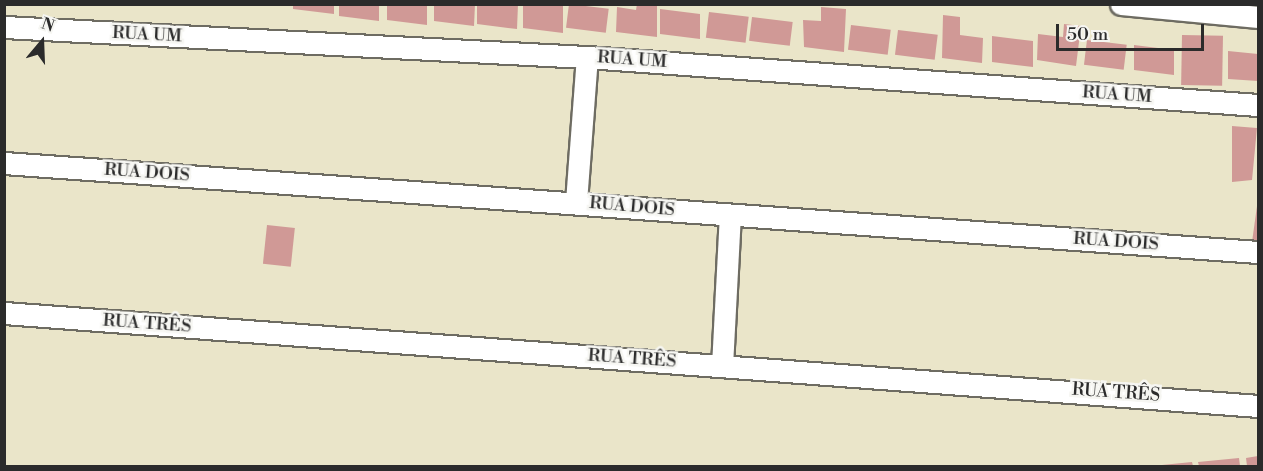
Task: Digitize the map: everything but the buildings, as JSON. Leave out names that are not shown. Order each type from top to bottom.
[{"type":"street","points":[[1121,4],[1258,17]]},
{"type":"street","name":"RUA UM","points":[[4,27],[587,57],[1258,105]]},
{"type":"street","points":[[576,202],[587,57]]},
{"type":"street","name":"RUA DOIS","points":[[4,163],[1258,252]]},
{"type":"street","points":[[722,366],[730,215]]},
{"type":"street","name":"RUA TRÊS","points":[[4,313],[1258,405]]}]
